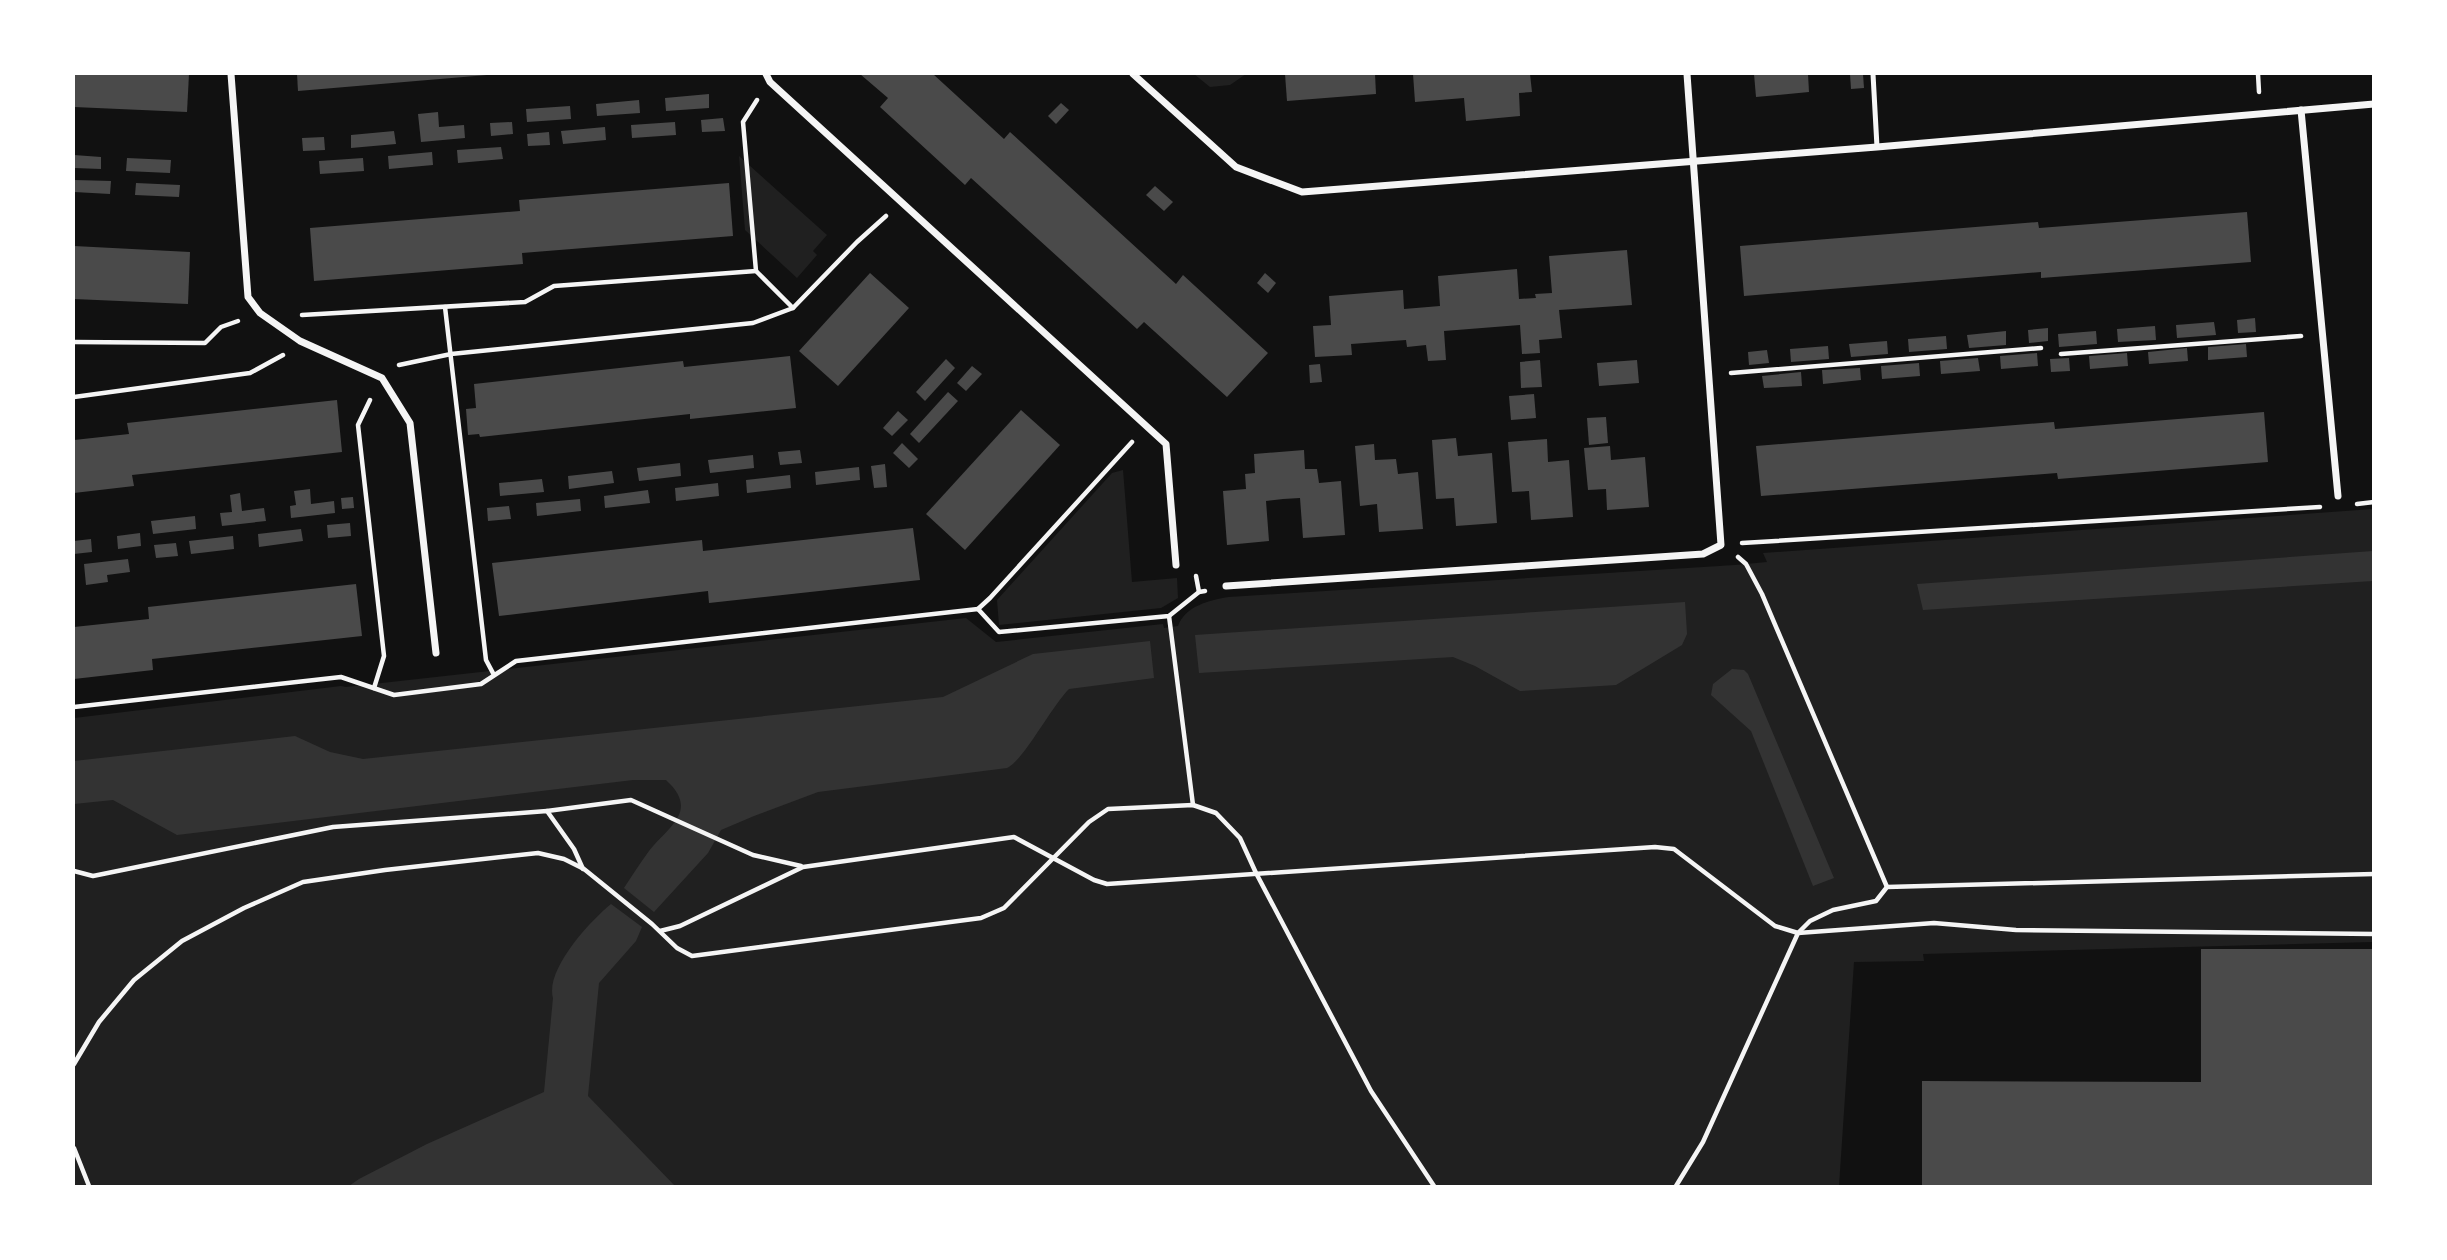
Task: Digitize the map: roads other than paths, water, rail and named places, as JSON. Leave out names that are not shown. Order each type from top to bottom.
[{"type":"street","points":[[231,74],[248,297],[260,313],[300,341],[382,378],[410,423],[436,653]]},
{"type":"street","points":[[766,74],[769,82],[1166,444],[1176,565]]},
{"type":"street","points":[[1133,74],[1236,167],[1302,192],[1877,147],[2374,104]]},
{"type":"street","points":[[1226,586],[1703,554],[1721,545],[1687,74]]},
{"type":"street","points":[[2301,110],[2338,496]]},
{"type":"lane","points":[[1873,74],[1877,147]]}]
